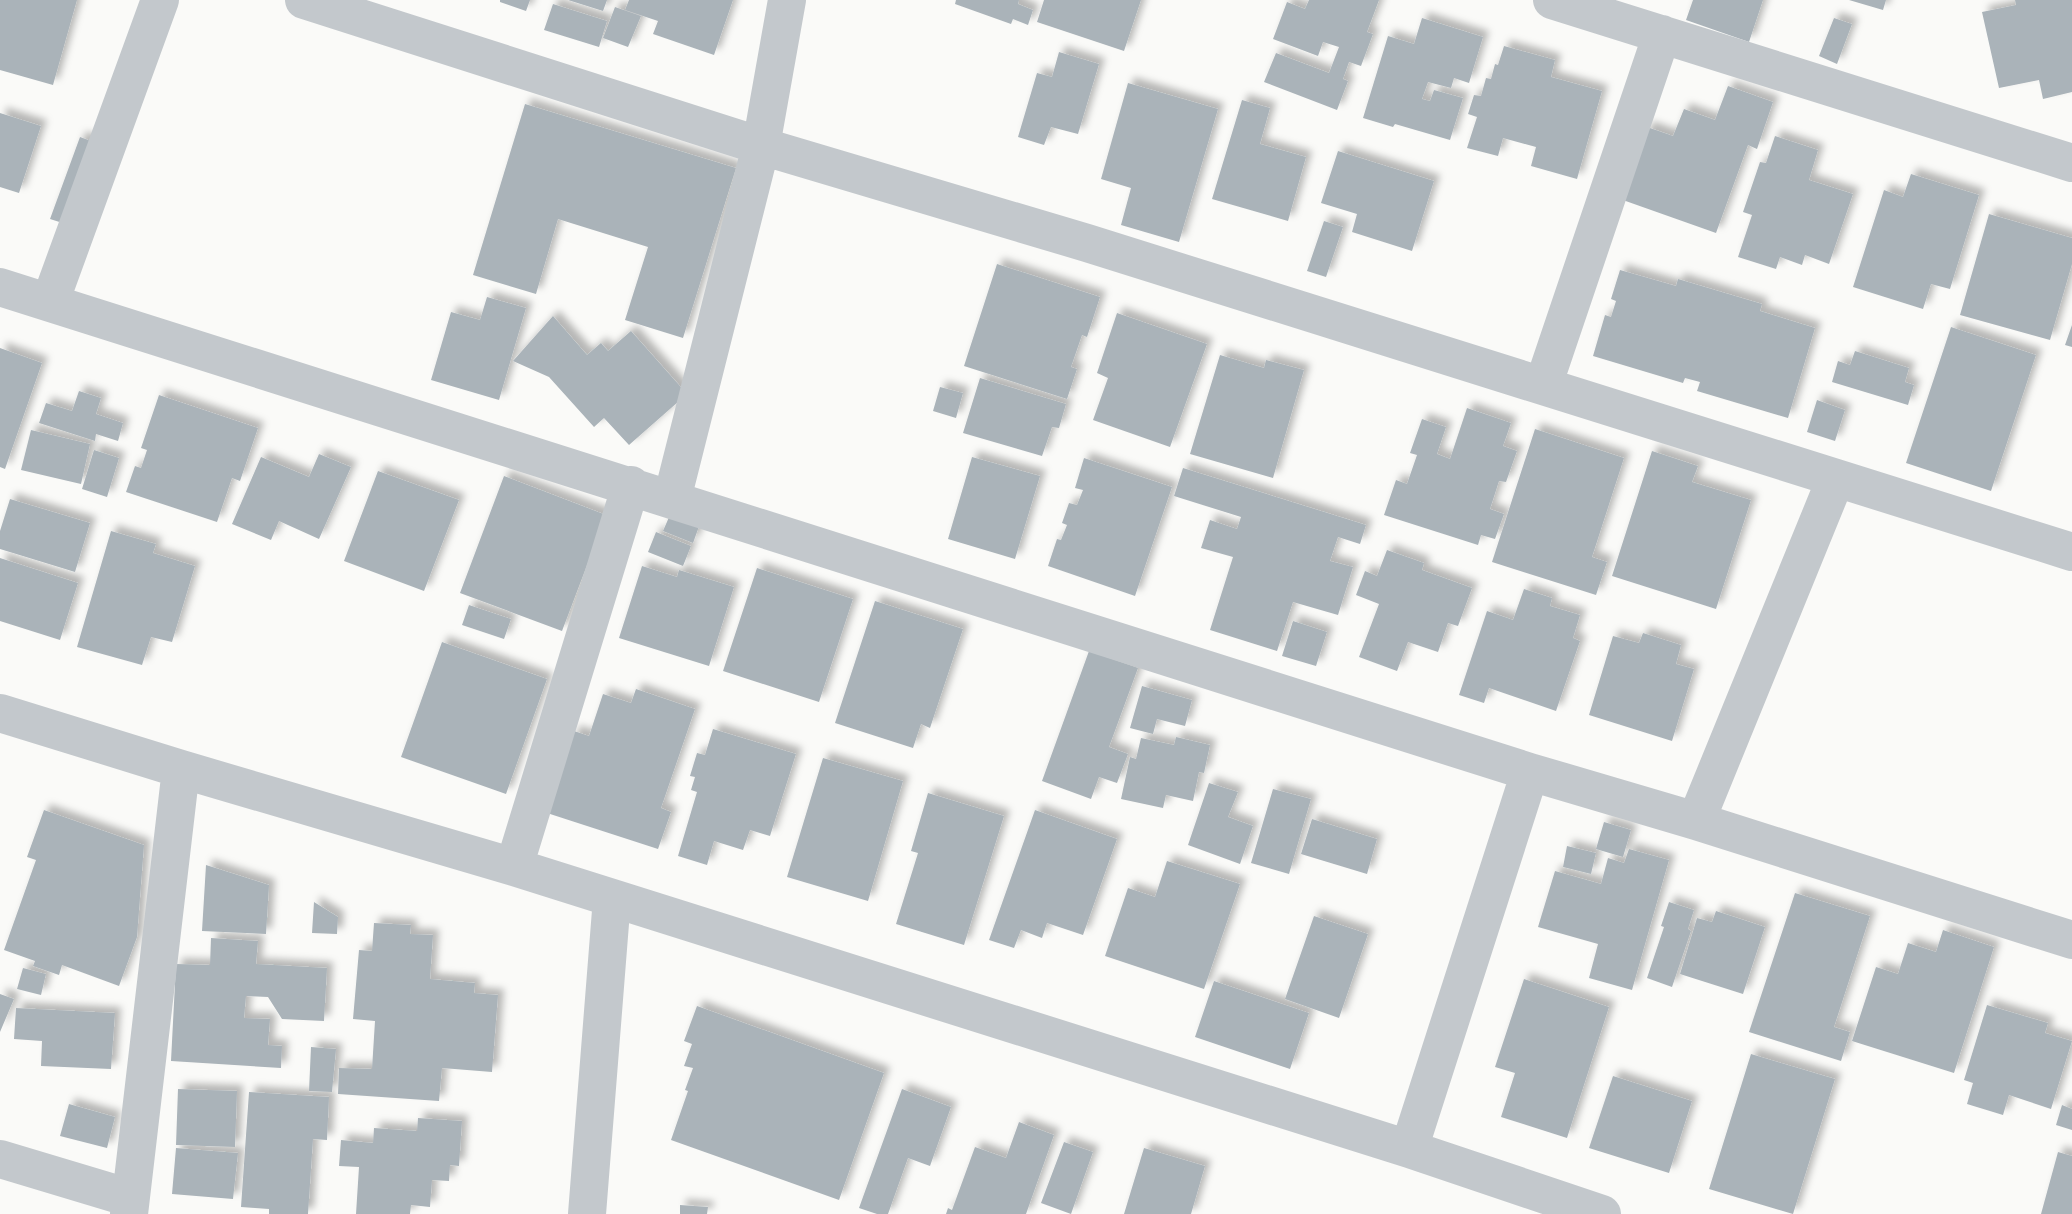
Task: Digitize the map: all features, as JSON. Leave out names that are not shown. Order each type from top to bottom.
[{"type":"street","points":[[50,302],[160,0]]},
{"type":"street","points":[[304,0],[761,146],[1087,243],[2072,552]]},
{"type":"street","points":[[672,499],[761,146],[787,0]]},
{"type":"street","points":[[1552,0],[2072,163]]},
{"type":"street","points":[[1543,386],[1662,34]]},
{"type":"street","points":[[0,287],[1530,772],[1696,821],[2072,940]]},
{"type":"street","points":[[1696,821],[1836,478]]},
{"type":"street","points":[[514,866],[631,485]]},
{"type":"street","points":[[0,713],[514,866],[1409,1149],[1598,1213]]},
{"type":"street","points":[[0,1158],[130,1206],[181,769]]},
{"type":"street","points":[[1409,1149],[1530,772]]},
{"type":"street","points":[[586,1214],[612,898]]},
{"type":"building","points":[[0,0],[77,0],[53,85],[0,70]]},
{"type":"building","points":[[500,0],[530,0],[526,11]]},
{"type":"building","points":[[568,0],[607,0],[603,11]]},
{"type":"building","points":[[629,0],[733,0],[714,55],[653,34],[658,21],[625,10]]},
{"type":"building","points":[[956,0],[1019,0],[1018,4],[1033,10],[1028,25],[1013,19],[1011,24],[955,4]]},
{"type":"building","points":[[1044,0],[1141,0],[1124,51],[1037,22]]},
{"type":"building","points":[[1309,0],[1379,0],[1367,32],[1373,34],[1361,66],[1349,62],[1343,79],[1348,81],[1337,110],[1264,82],[1276,53],[1329,73],[1339,47],[1323,42],[1318,56],[1273,39],[1287,2],[1305,9]]},
{"type":"building","points":[[1693,0],[1763,0],[1749,42],[1686,20]]},
{"type":"building","points":[[1849,0],[1886,0],[1883,10]]},
{"type":"building","points":[[2015,0],[2072,0],[2072,92],[2043,99],[2039,80],[1999,88],[1982,12],[2016,5]]},
{"type":"building","points":[[553,4],[607,21],[599,47],[544,30]]},
{"type":"building","points":[[615,7],[641,16],[628,47],[603,38]]},
{"type":"building","points":[[1422,18],[1483,37],[1469,83],[1454,78],[1451,88],[1428,82],[1422,99],[1430,101],[1434,90],[1463,98],[1450,140],[1363,118],[1388,36],[1414,44]]},
{"type":"building","points":[[1834,18],[1852,24],[1837,64],[1819,56]]},
{"type":"building","points":[[1504,46],[1555,60],[1551,77],[1602,91],[1577,179],[1531,166],[1536,147],[1503,138],[1498,156],[1467,148],[1477,117],[1468,114],[1474,95],[1481,96],[1486,78],[1491,79]]},
{"type":"building","points":[[1059,52],[1099,64],[1078,134],[1051,127],[1044,145],[1018,137],[1037,73],[1052,77]]},
{"type":"building","points":[[1128,83],[1218,109],[1179,242],[1121,225],[1131,188],[1101,179]]},
{"type":"building","points":[[1728,86],[1773,102],[1757,149],[1748,145],[1716,233],[1620,199],[1647,127],[1673,136],[1684,109],[1715,120]]},
{"type":"building","points":[[1242,100],[1270,108],[1260,144],[1306,157],[1288,221],[1212,199]]},
{"type":"building","points":[[525,104],[736,168],[683,338],[625,320],[648,247],[558,219],[536,294],[473,275]]},
{"type":"building","points":[[0,113],[41,126],[19,193],[0,187]]},
{"type":"building","points":[[1775,136],[1818,150],[1809,180],[1853,194],[1829,264],[1805,255],[1802,265],[1780,257],[1776,269],[1738,257],[1752,215],[1743,212],[1760,162],[1766,163]]},
{"type":"building","points":[[80,137],[99,144],[69,225],[50,219]]},
{"type":"building","points":[[1338,151],[1434,181],[1412,251],[1352,232],[1357,214],[1321,203]]},
{"type":"building","points":[[1911,174],[1979,195],[1950,289],[1931,284],[1923,309],[1853,287],[1884,190],[1903,197]]},
{"type":"building","points":[[1989,214],[2072,238],[2072,264],[2050,340],[1960,315]]},
{"type":"building","points":[[1324,221],[1343,227],[1326,277],[1307,271]]},
{"type":"building","points":[[997,264],[1100,297],[1087,337],[1082,335],[1071,367],[1077,369],[1067,399],[964,366]]},
{"type":"building","points":[[1620,270],[1676,286],[1678,279],[1762,304],[1760,311],[1815,328],[1788,418],[1697,391],[1700,382],[1685,378],[1683,383],[1593,356],[1605,315],[1611,317],[1616,301],[1611,299]]},
{"type":"building","points":[[487,297],[526,308],[499,400],[431,380],[451,312],[480,320]]},
{"type":"building","points":[[1117,313],[1207,344],[1170,447],[1093,420],[1108,378],[1097,373]]},
{"type":"building","points":[[553,316],[587,355],[601,343],[608,351],[631,331],[687,394],[629,445],[604,418],[594,427],[549,377],[513,361]]},
{"type":"building","points":[[2072,325],[2072,347],[2065,345]]},
{"type":"building","points":[[1951,327],[2036,355],[1991,491],[1906,463]]},
{"type":"building","points":[[0,348],[42,363],[5,469],[0,467]]},
{"type":"building","points":[[1855,351],[1909,368],[1905,382],[1914,385],[1908,405],[1832,382],[1838,361],[1850,365]]},
{"type":"building","points":[[1220,355],[1264,368],[1266,360],[1304,370],[1273,478],[1190,454]]},
{"type":"building","points":[[980,378],[1066,404],[1059,428],[1052,427],[1042,456],[963,433]]},
{"type":"building","points":[[940,387],[963,393],[956,418],[933,411]]},
{"type":"building","points":[[79,391],[101,398],[96,414],[123,423],[118,441],[96,434],[95,441],[39,423],[46,403],[72,411]]},
{"type":"building","points":[[159,395],[258,428],[240,481],[232,478],[217,522],[126,492],[135,466],[141,468],[147,450],[141,448]]},
{"type":"building","points":[[1817,400],[1845,410],[1835,441],[1807,432]]},
{"type":"building","points":[[1467,408],[1511,423],[1503,446],[1517,451],[1506,482],[1499,481],[1490,509],[1504,514],[1495,539],[1481,535],[1478,545],[1384,515],[1396,480],[1407,484],[1417,455],[1410,453],[1422,419],[1446,427],[1437,454],[1450,459]]},
{"type":"building","points":[[1535,429],[1624,458],[1592,557],[1607,562],[1596,595],[1492,562]]},
{"type":"building","points":[[31,430],[90,444],[81,484],[21,470]]},
{"type":"building","points":[[94,450],[119,458],[107,497],[82,489]]},
{"type":"building","points":[[1652,451],[1698,466],[1692,482],[1751,500],[1716,609],[1612,576]]},
{"type":"building","points":[[319,454],[351,467],[319,539],[279,521],[271,540],[232,524],[261,457],[309,477]]},
{"type":"building","points":[[972,457],[1040,476],[1015,559],[948,539]]},
{"type":"building","points":[[1084,458],[1172,487],[1135,596],[1048,566],[1057,539],[1061,540],[1067,525],[1062,523],[1069,503],[1077,505],[1083,490],[1075,488]]},
{"type":"building","points":[[1183,468],[1366,525],[1360,544],[1338,537],[1330,561],[1353,567],[1338,615],[1293,602],[1277,651],[1210,630],[1233,557],[1201,548],[1210,520],[1237,529],[1241,517],[1174,496]]},
{"type":"building","points":[[378,471],[459,500],[424,591],[344,561]]},
{"type":"building","points":[[504,476],[606,515],[562,631],[460,593]]},
{"type":"building","points":[[10,499],[90,523],[75,572],[0,549],[0,531]]},
{"type":"building","points":[[673,508],[702,518],[693,543],[663,531]]},
{"type":"building","points":[[111,531],[156,544],[153,553],[195,566],[172,642],[151,637],[142,665],[77,647]]},
{"type":"building","points":[[656,532],[691,546],[683,566],[648,552]]},
{"type":"building","points":[[1387,550],[1424,563],[1422,570],[1472,588],[1458,626],[1448,623],[1438,652],[1408,642],[1397,671],[1359,657],[1379,604],[1356,595],[1365,571],[1377,576]]},
{"type":"building","points":[[0,558],[78,583],[60,640],[0,621]]},
{"type":"building","points":[[642,566],[677,577],[679,570],[734,587],[709,666],[619,638]]},
{"type":"building","points":[[757,568],[853,599],[819,702],[723,671]]},
{"type":"building","points":[[1524,589],[1552,598],[1550,606],[1580,615],[1573,638],[1580,641],[1556,711],[1489,688],[1484,703],[1459,695],[1487,611],[1513,620]]},
{"type":"building","points":[[875,601],[963,629],[930,728],[921,724],[913,748],[835,723]]},
{"type":"building","points":[[469,605],[511,619],[504,639],[462,625]]},
{"type":"building","points":[[1293,621],[1327,632],[1316,666],[1282,656]]},
{"type":"building","points":[[1643,633],[1681,645],[1676,664],[1694,669],[1672,741],[1589,715],[1613,636],[1639,643]]},
{"type":"building","points":[[442,642],[547,679],[506,794],[401,757]]},
{"type":"building","points":[[1089,651],[1138,668],[1109,747],[1128,754],[1117,783],[1099,777],[1091,799],[1042,781]]},
{"type":"building","points":[[1142,686],[1192,700],[1185,726],[1157,719],[1153,734],[1130,728]]},
{"type":"building","points":[[636,689],[695,709],[661,808],[671,812],[658,849],[547,813],[574,731],[589,736],[603,694],[631,703]]},
{"type":"building","points":[[713,729],[796,754],[770,836],[750,830],[743,850],[714,841],[707,865],[678,856],[697,792],[691,790],[695,777],[690,776],[697,753],[705,755]]},
{"type":"building","points":[[1176,737],[1210,745],[1204,773],[1199,772],[1193,801],[1166,795],[1163,808],[1121,799],[1130,757],[1136,759],[1141,738],[1174,745]]},
{"type":"building","points":[[823,758],[903,781],[868,901],[787,877]]},
{"type":"building","points":[[1209,783],[1238,792],[1228,817],[1253,826],[1240,864],[1188,845]]},
{"type":"building","points":[[1273,789],[1311,799],[1289,874],[1251,863]]},
{"type":"building","points":[[928,793],[1004,816],[964,945],[896,924],[918,853],[911,851]]},
{"type":"building","points":[[44,810],[144,845],[137,937],[119,986],[62,965],[59,975],[33,966],[35,961],[4,950],[36,860],[27,857]]},
{"type":"building","points":[[1035,810],[1117,839],[1083,935],[1047,923],[1042,938],[1021,930],[1014,948],[989,940]]},
{"type":"building","points":[[1312,819],[1377,839],[1367,874],[1301,854]]},
{"type":"building","points":[[1604,822],[1631,830],[1623,857],[1596,849]]},
{"type":"building","points":[[1567,846],[1596,853],[1591,874],[1563,867]]},
{"type":"building","points":[[1629,849],[1669,860],[1632,990],[1589,978],[1598,944],[1538,927],[1555,871],[1601,884],[1608,858],[1624,863]]},
{"type":"building","points":[[1167,861],[1240,884],[1204,989],[1105,956],[1128,888],[1155,897]]},
{"type":"building","points":[[206,865],[269,885],[266,934],[202,931]]},
{"type":"building","points":[[1795,893],[1870,916],[1834,1027],[1850,1032],[1841,1061],[1749,1032]]},
{"type":"building","points":[[314,902],[338,917],[337,934],[312,933]]},
{"type":"building","points":[[1669,902],[1694,910],[1688,929],[1691,931],[1672,987],[1647,978],[1664,927],[1661,926]]},
{"type":"building","points":[[1716,911],[1765,927],[1743,994],[1680,974],[1697,918],[1712,922]]},
{"type":"building","points":[[1314,916],[1368,934],[1339,1018],[1285,999]]},
{"type":"building","points":[[374,923],[411,925],[410,934],[433,935],[430,979],[475,983],[474,993],[498,995],[492,1072],[442,1068],[439,1101],[338,1094],[339,1068],[372,1069],[375,1021],[353,1019],[359,950],[372,951]]},
{"type":"building","points":[[1943,930],[1994,947],[1954,1073],[1852,1041],[1876,967],[1898,974],[1908,943],[1936,952]]},
{"type":"building","points":[[211,938],[258,941],[256,964],[327,968],[324,1021],[282,1019],[268,997],[246,996],[244,1018],[270,1019],[268,1045],[282,1046],[281,1068],[171,1061],[176,964],[210,965]]},
{"type":"building","points":[[23,968],[46,974],[41,995],[17,989]]},
{"type":"building","points":[[1524,979],[1609,1007],[1567,1138],[1501,1117],[1515,1073],[1495,1067]]},
{"type":"building","points":[[1214,981],[1309,1013],[1290,1069],[1195,1037]]},
{"type":"building","points":[[0,994],[14,999],[0,1032]]},
{"type":"building","points":[[1987,1005],[2048,1023],[2045,1033],[2072,1041],[2051,1109],[2009,1095],[2003,1115],[1967,1104],[1973,1083],[1964,1080]]},
{"type":"building","points":[[697,1006],[884,1073],[839,1200],[671,1140],[693,1068],[684,1066],[692,1044],[684,1041]]},
{"type":"building","points":[[16,1008],[115,1013],[111,1069],[41,1066],[42,1041],[14,1039]]},
{"type":"building","points":[[311,1047],[336,1049],[332,1092],[309,1091]]},
{"type":"building","points":[[1751,1054],[1835,1079],[1793,1214],[1709,1189]]},
{"type":"building","points":[[1613,1076],[1692,1101],[1669,1173],[1589,1148]]},
{"type":"building","points":[[178,1089],[237,1091],[235,1147],[176,1145]]},
{"type":"building","points":[[902,1089],[951,1107],[930,1166],[908,1158],[888,1214],[877,1214],[859,1208]]},
{"type":"building","points":[[249,1092],[329,1097],[327,1140],[313,1139],[308,1214],[269,1214],[269,1209],[241,1207]]},
{"type":"building","points":[[69,1104],[115,1117],[107,1148],[60,1136]]},
{"type":"building","points":[[2062,1105],[2072,1109],[2072,1130],[2056,1125]]},
{"type":"building","points":[[418,1118],[462,1121],[459,1166],[450,1165],[449,1181],[432,1180],[430,1207],[411,1205],[410,1214],[356,1214],[359,1167],[339,1166],[341,1140],[373,1143],[374,1128],[417,1131]]},
{"type":"building","points":[[1019,1122],[1054,1135],[1026,1214],[946,1214],[948,1208],[952,1210],[975,1147],[1006,1158]]},
{"type":"building","points":[[1064,1142],[1093,1152],[1071,1214],[1041,1203]]},
{"type":"building","points":[[176,1148],[238,1153],[233,1199],[172,1194]]},
{"type":"building","points":[[1144,1148],[1205,1166],[1191,1214],[1124,1214]]},
{"type":"building","points":[[2058,1152],[2072,1156],[2072,1214],[2041,1214]]},
{"type":"building","points":[[680,1205],[708,1207],[707,1214],[680,1214]]}]
